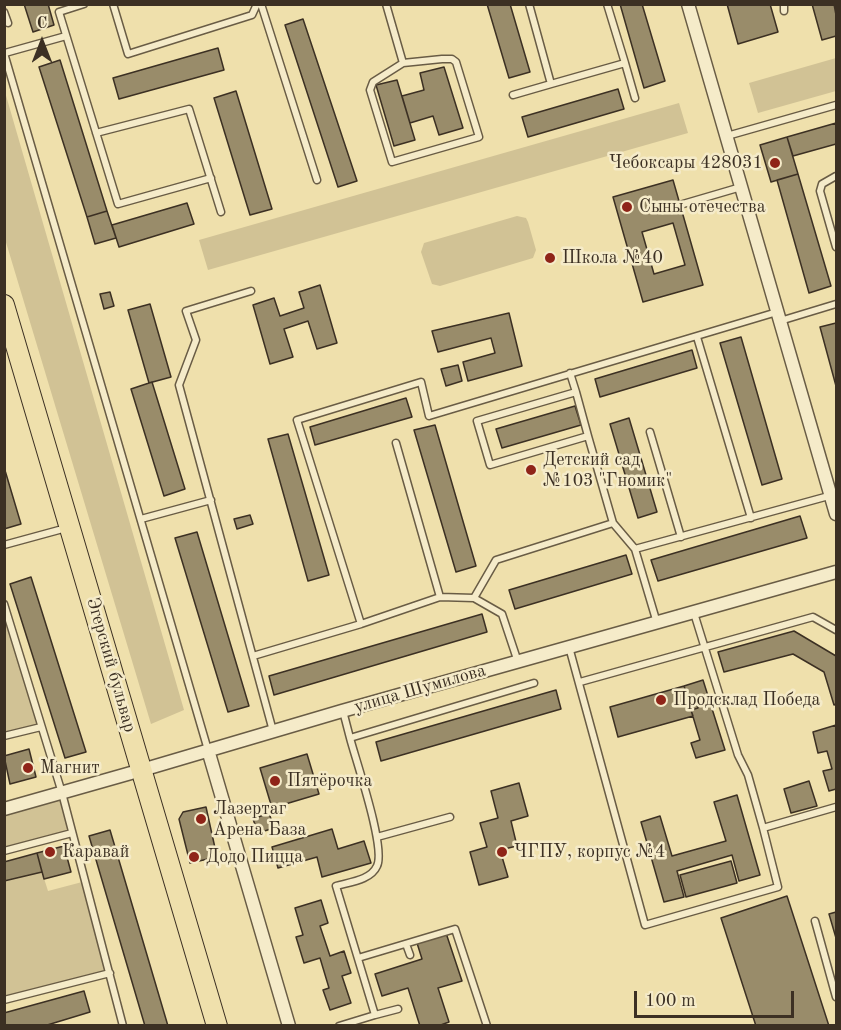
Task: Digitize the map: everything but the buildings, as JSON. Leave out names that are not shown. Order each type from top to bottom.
[{"type":"main road","name":"Эгерский бульвар","points":[[4,305],[64,528]]},
{"type":"main road","name":"Эгерский бульвар","points":[[4,341],[217,1026]]},
{"type":"main road","name":"Эгерский бульвар","points":[[136,771],[204,1026]]},
{"type":"street","points":[[688,4],[834,495],[837,514]]},
{"type":"street","name":"улица Шумилова","points":[[4,809],[837,572]]},
{"type":"street","points":[[208,750],[289,1026]]},
{"type":"lane","points":[[84,4],[59,12],[118,204],[211,178]]},
{"type":"lane","points":[[113,4],[128,54],[252,15],[259,4]]},
{"type":"lane","points":[[259,4],[317,180]]},
{"type":"lane","points":[[386,4],[403,63]]},
{"type":"lane","points":[[529,4],[551,84]]},
{"type":"lane","points":[[607,4],[635,98]]},
{"type":"lane","points":[[4,12],[8,23]]},
{"type":"lane","points":[[66,36],[5,53],[208,750]]},
{"type":"lane","points":[[452,58],[456,62],[480,137],[392,162],[370,90],[373,82],[403,63],[452,58]]},
{"type":"lane","points":[[513,95],[625,63]]},
{"type":"lane","points":[[727,136],[837,105]]},
{"type":"lane","points":[[96,133],[189,109],[221,212]]},
{"type":"lane","points":[[837,176],[822,184],[820,191],[837,247]]},
{"type":"lane","points":[[684,204],[741,187]]},
{"type":"lane","points":[[250,291],[186,311],[196,340],[179,385],[273,731]]},
{"type":"lane","points":[[361,624],[297,420],[421,382],[429,416],[696,337],[837,304]]},
{"type":"lane","points":[[696,337],[751,518]]},
{"type":"lane","points":[[570,373],[613,523],[636,549],[657,623]]},
{"type":"lane","points":[[576,392],[477,421],[490,465],[588,436]]},
{"type":"lane","points":[[650,432],[681,537]]},
{"type":"lane","points":[[396,443],[440,597]]},
{"type":"lane","points":[[636,549],[834,495]]},
{"type":"lane","points":[[141,519],[211,500]]},
{"type":"lane","points":[[474,598],[495,560],[613,523]]},
{"type":"lane","points":[[4,545],[64,528]]},
{"type":"lane","points":[[253,656],[361,624],[440,597],[474,598],[502,614],[518,662]]},
{"type":"lane","points":[[4,604],[62,793],[123,1026]]},
{"type":"lane","points":[[570,647],[645,925],[778,887],[748,775],[738,755],[694,613]]},
{"type":"lane","points":[[580,682],[813,617],[837,630]]},
{"type":"lane","points":[[350,738],[534,682]]},
{"type":"lane","points":[[342,711],[377,837],[380,856],[377,867],[368,876],[336,886],[375,1015]]},
{"type":"lane","points":[[4,736],[41,727]]},
{"type":"lane","points":[[763,828],[837,807]]},
{"type":"lane","points":[[377,837],[450,817]]},
{"type":"lane","points":[[4,851],[72,833]]},
{"type":"lane","points":[[815,921],[837,997]]},
{"type":"lane","points":[[358,958],[455,929],[488,1026]]},
{"type":"lane","points":[[406,944],[410,955]]},
{"type":"lane","points":[[4,1000],[110,973]]},
{"type":"lane","points":[[339,1026],[398,1009]]},
{"type":"shaded area","points":[[836,58],[836,91],[758,113],[749,83]]},
{"type":"shaded area","points":[[5,92],[184,710],[151,724],[5,239]]},
{"type":"shaded area","points":[[679,103],[688,133],[208,270],[199,240]]},
{"type":"shaded area","points":[[517,216],[526,218],[528,222],[536,250],[533,258],[440,286],[432,284],[421,252],[424,243]]},
{"type":"shaded area","points":[[4,604],[41,727],[4,736]]},
{"type":"shaded area","points":[[62,793],[72,833],[5,851],[5,809]]},
{"type":"shaded area","points":[[42,872],[48,891],[86,881],[110,973],[5,1000],[4,881]]},
{"type":"place","name":"Чебоксары 428031","points":[[775,163]]},
{"type":"place","name":"Сыны отечества","points":[[627,207]]},
{"type":"place","name":"Школа №40","points":[[550,258]]},
{"type":"place","name":"Детский сад №103 \"Гномик\"","points":[[531,470]]},
{"type":"place","name":"Продсклад Победа","points":[[661,700]]},
{"type":"place","name":"Магнит","points":[[28,768]]},
{"type":"place","name":"Пятёрочка","points":[[275,781]]},
{"type":"place","name":"Лазертаг Арена База","points":[[201,819]]},
{"type":"place","name":"Каравай","points":[[50,852]]},
{"type":"place","name":"ЧГПУ, корпус №4","points":[[502,852]]},
{"type":"place","name":"Додо Пицца","points":[[194,857]]}]
